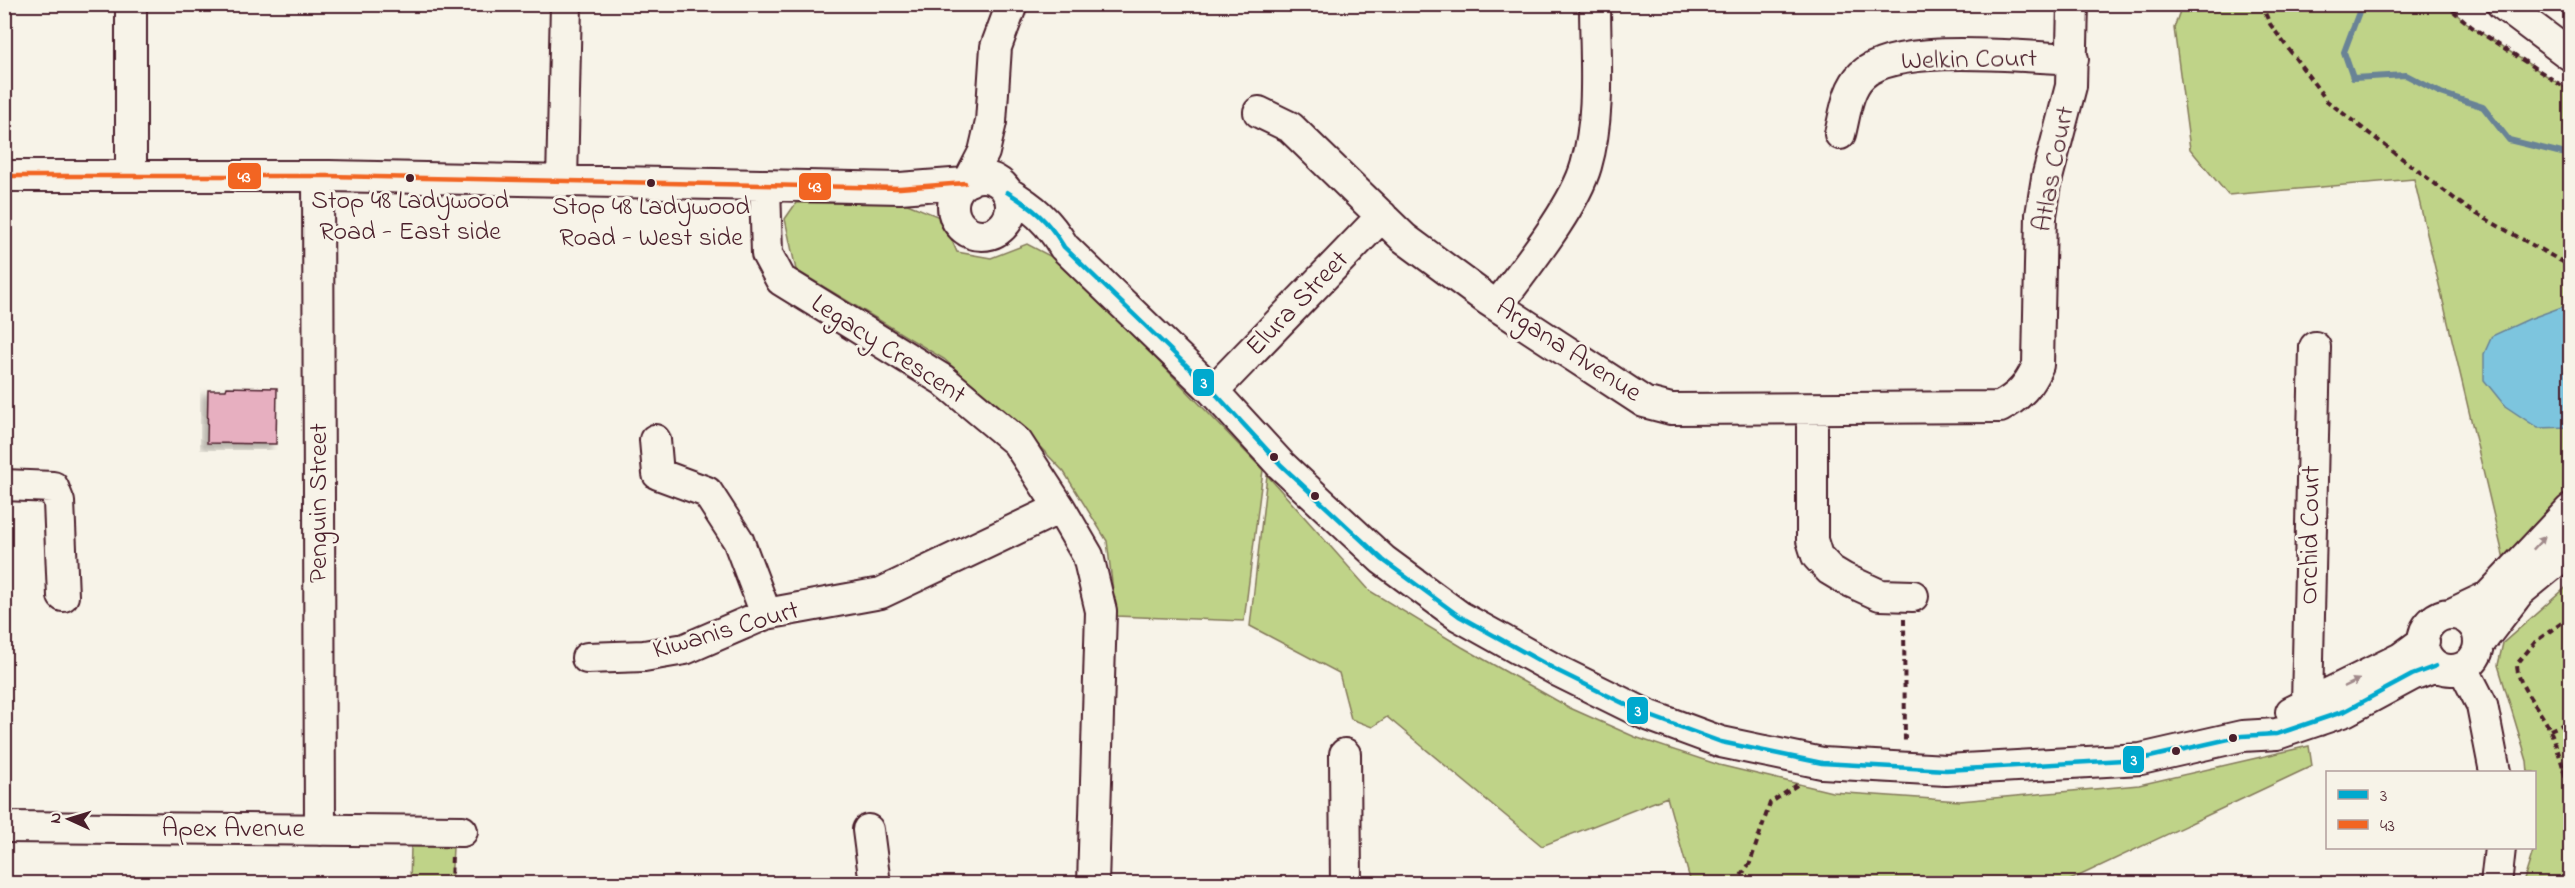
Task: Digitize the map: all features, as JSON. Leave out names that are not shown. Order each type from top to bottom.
[{"type":"street","points":[[130,4],[131,176]]},
{"type":"street","points":[[562,181],[566,4]]},
{"type":"street","points":[[1012,4],[996,47],[991,122],[984,152],[967,182],[957,191],[954,202],[958,222],[974,234],[994,232],[1043,235],[1064,247],[1214,391],[1281,465],[1374,552],[1459,616],[1558,671],[1645,714],[1721,742],[1807,759],[1946,770],[2141,759],[2242,736],[2313,712],[2345,711],[2451,654],[2519,592],[2571,550]]},
{"type":"street","points":[[1497,306],[1559,218],[1586,167],[1592,139],[1595,94],[1595,4]]},
{"type":"street","name":"Atlas Court","points":[[2014,399],[2028,385],[2038,365],[2040,215],[2047,178],[2071,86],[2073,4]]},
{"type":"street","points":[[2502,4],[2571,55]]},
{"type":"street","name":"Welkin Court","points":[[1840,134],[1853,85],[1863,73],[1883,63],[1909,56],[1968,55],[2073,59]]},
{"type":"street","name":"Argana Avenue","points":[[1259,112],[1290,127],[1404,238],[1497,306],[1644,402],[1671,409],[1983,408],[2000,407],[2014,399]]},
{"type":"street","points":[[991,122],[1011,210],[1002,227],[994,232]]},
{"type":"street","points":[[4,176],[318,176],[900,188],[967,182],[983,177],[997,181],[1037,212],[1051,225],[1064,247]]},
{"type":"street","name":"Penguin Street","points":[[318,176],[320,830]]},
{"type":"street","name":"Legacy Crescent","points":[[765,185],[767,254],[781,280],[943,380],[1017,442],[1088,556],[1101,611],[1093,884]]},
{"type":"street","points":[[900,188],[955,213]]},
{"type":"street","name":"Elura Street","points":[[1214,391],[1382,216]]},
{"type":"street","name":"Orchid Court","points":[[2313,712],[2315,347]]},
{"type":"street","points":[[1812,409],[1812,540],[1817,556],[1830,570],[1880,595],[1909,596]]},
{"type":"street","points":[[655,440],[658,474],[707,492],[738,540],[766,615]]},
{"type":"street","points":[[4,485],[53,487],[59,502],[63,596]]},
{"type":"street","name":"Kiwanis Court","points":[[587,658],[644,656],[685,649],[766,615],[880,593],[1060,508]]},
{"type":"street","points":[[2494,771],[2482,705],[2451,654],[2429,625],[2442,616],[2489,596],[2571,510]]},
{"type":"street","points":[[2451,614],[2469,621],[2475,628],[2451,654]]},
{"type":"street","points":[[1345,754],[1347,884]]},
{"type":"street","name":"Apex Avenue","points":[[4,827],[462,831]]},
{"type":"street","points":[[868,830],[875,884]]},
{"type":"street","points":[[2496,884],[2500,849]]},
{"type":"path","points":[[2261,4],[2270,24],[2327,100],[2468,209],[2571,266]]},
{"type":"path","points":[[2445,4],[2472,27],[2571,91]]},
{"type":"path","points":[[1905,768],[1909,596]]},
{"type":"path","points":[[2571,617],[2536,641],[2517,664],[2516,676],[2537,705],[2550,730],[2571,801]]},
{"type":"path","points":[[2550,730],[2569,722]]},
{"type":"path","points":[[1735,884],[1750,863],[1770,803],[1797,785],[1807,759]]},
{"type":"path","points":[[2562,770],[2571,772]]},
{"type":"path","points":[[2568,884],[2571,874]]},
{"type":"green space","points":[[2182,5],[2445,5],[2472,27],[2570,91],[2570,510],[2508,576],[2414,179],[2228,195],[2190,149],[2174,28]]},
{"type":"green space","points":[[796,203],[905,203],[942,218],[957,252],[991,258],[1027,244],[1065,264],[1263,470],[1244,621],[1116,616],[1107,541],[1064,472],[1018,424],[944,359],[796,270],[785,219]]},
{"type":"green space","points":[[1267,475],[1370,591],[1462,647],[1570,708],[1635,737],[1719,765],[1832,792],[1960,801],[2139,785],[2309,746],[2312,766],[2064,883],[1691,883],[1667,797],[1542,846],[1387,717],[1372,727],[1351,719],[1339,673],[1250,626]]},
{"type":"green space","points":[[2570,584],[2570,883],[2523,883],[2534,849],[2536,849],[2536,771],[2528,771],[2527,761],[2498,665],[2503,643]]},
{"type":"green space","points":[[411,846],[453,848],[451,883],[410,883]]},
{"type":"water","points":[[2570,304],[2570,427],[2538,428],[2505,406],[2484,380],[2484,354],[2492,336]]},
{"type":"building","points":[[227,387],[277,388],[276,444],[207,443],[208,390],[226,390]]},
{"type":"waterway","points":[[2362,4],[2344,52],[2353,78],[2406,75],[2441,93],[2483,107],[2509,140],[2570,155]]},
{"type":"transit line","name":"43","points":[[4,176],[329,176],[900,188],[965,183]]},
{"type":"transit line","name":"3","points":[[1007,192],[1039,215],[1064,247],[1213,391],[1281,465],[1383,560],[1459,616],[1558,671],[1645,714],[1721,742],[1822,763],[1946,770],[2141,759],[2242,736],[2277,734],[2345,711],[2412,675],[2436,666]]},
{"type":"place","name":"Stop 48 Ladywood Road - East side","points":[[410,178]]},
{"type":"place","name":"Stop 48 Ladywood Road - West side","points":[[651,183]]}]
